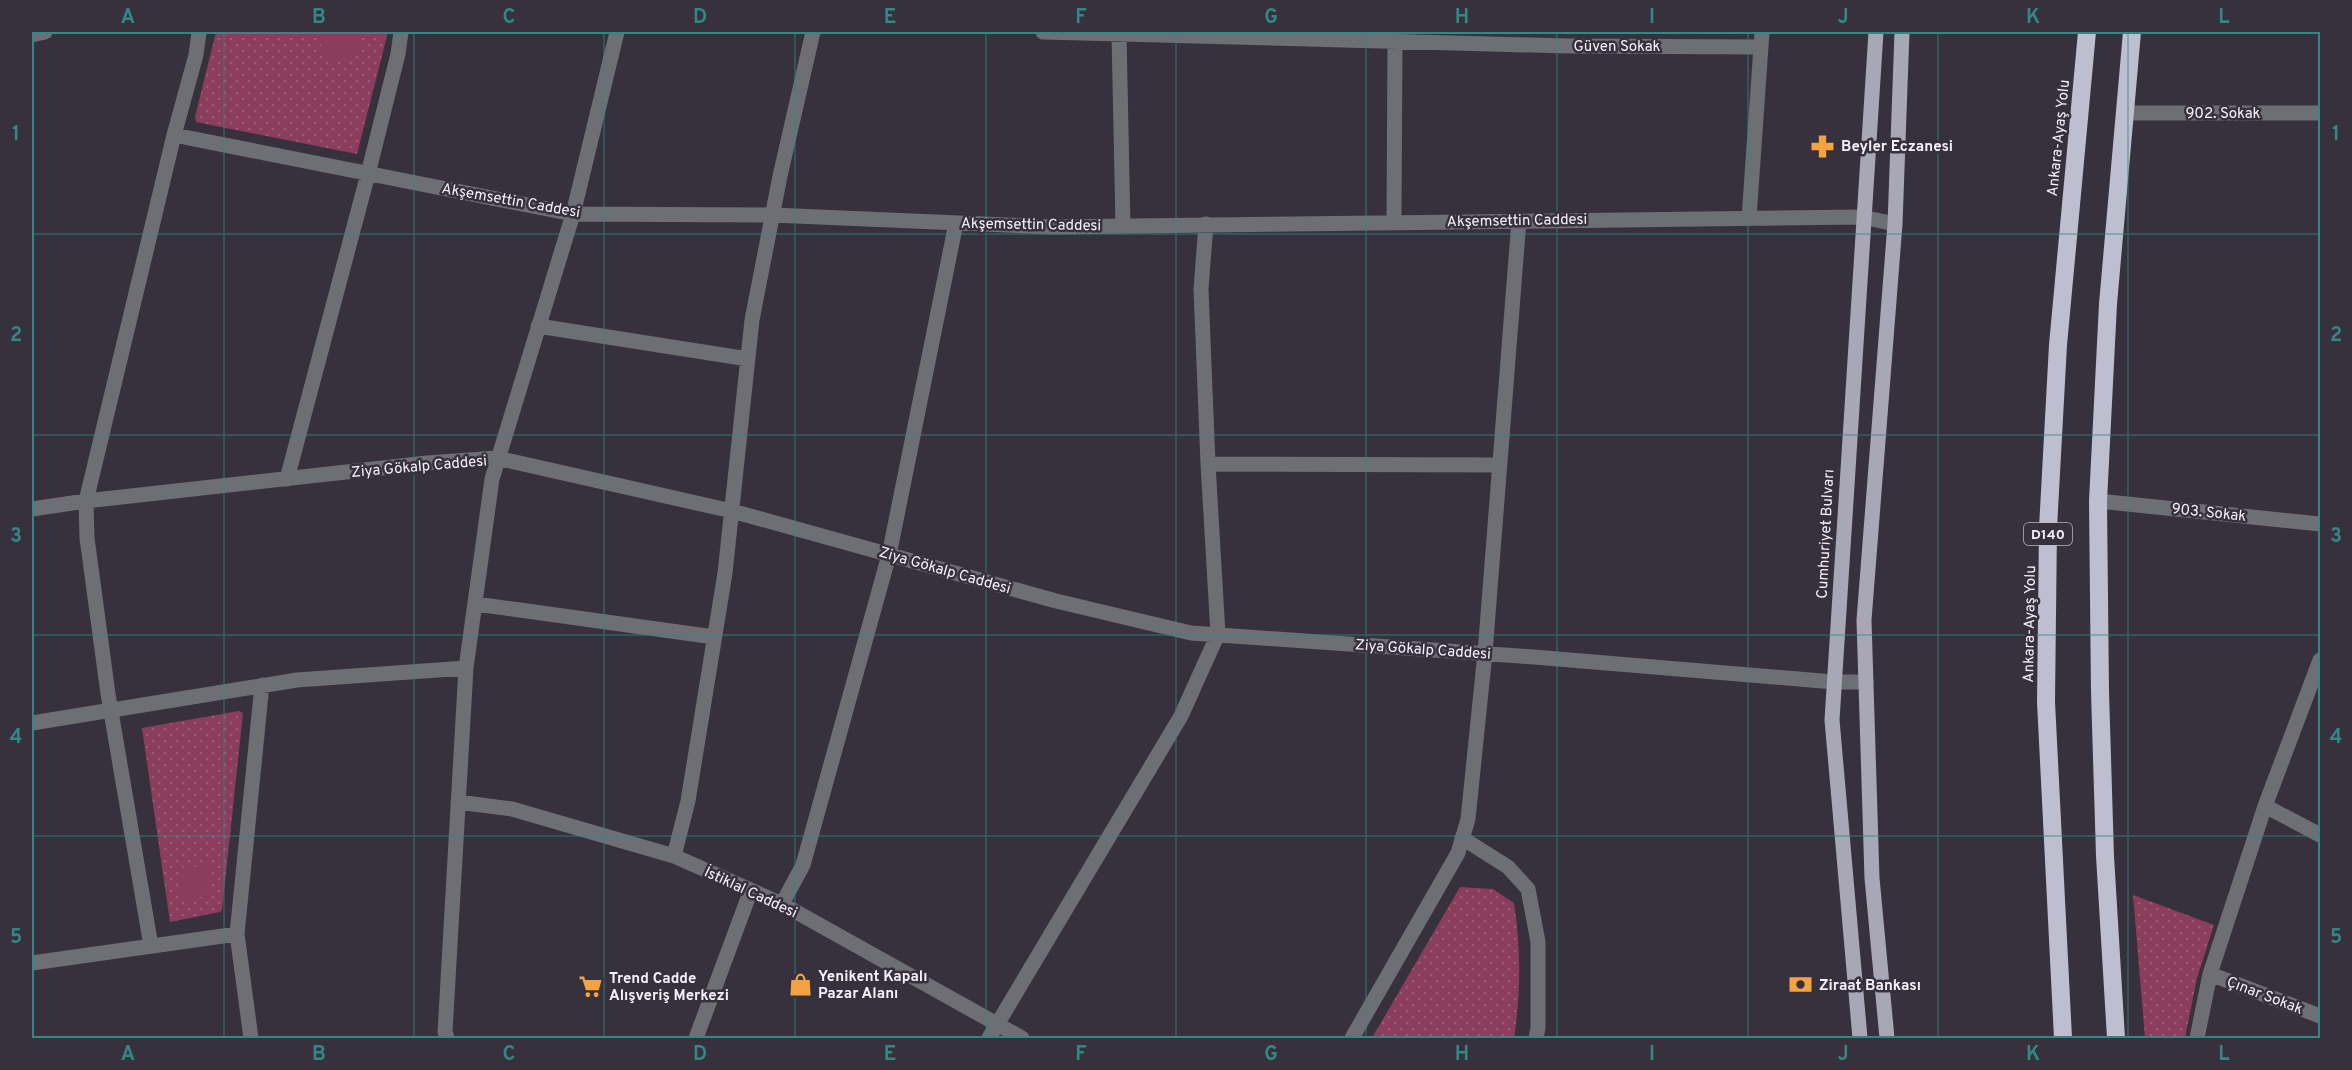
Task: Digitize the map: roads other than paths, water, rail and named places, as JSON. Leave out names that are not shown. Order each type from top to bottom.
[{"type":"highway","name":"Ankara-Ayaş Yolu","points":[[2063,1038],[2046,702],[2048,528],[2059,333],[2087,32]]},
{"type":"highway","points":[[2116,1038],[2104,844],[2098,501],[2108,304],[2132,32]]},
{"type":"main road","name":"Cumhuriyet Bulvarı","points":[[1860,1038],[1832,720],[1862,217],[1876,32]]},
{"type":"main road","points":[[1887,1038],[1872,878],[1864,620],[1895,224],[1902,32]]},
{"type":"street","points":[[32,35],[45,32]]},
{"type":"street","points":[[151,946],[110,709],[87,538],[86,501],[174,135],[196,55],[199,32]]},
{"type":"street","points":[[287,479],[368,174],[398,54],[401,32]]},
{"type":"street","points":[[447,1038],[466,668],[492,479],[573,214],[617,32]]},
{"type":"street","points":[[674,856],[688,801],[725,573],[752,320],[772,215],[813,32]]},
{"type":"street","name":"Güven Sokak","points":[[1042,32],[1257,34],[1395,41],[1761,39]]},
{"type":"street","points":[[1119,34],[1123,226]]},
{"type":"street","points":[[1749,218],[1761,39]]},
{"type":"street","points":[[1394,221],[1395,41]]},
{"type":"street","name":"902. Sokak","points":[[2125,113],[2320,113]]},
{"type":"street","name":"Akşemsettin Caddesi","points":[[174,135],[573,214],[772,215],[1053,227],[1862,217],[1895,224]]},
{"type":"street","points":[[1352,1038],[1458,853],[1468,819],[1485,653],[1519,220]]},
{"type":"street","points":[[782,904],[803,865],[889,555],[956,223]]},
{"type":"street","points":[[993,1032],[1181,716],[1218,634],[1200,289],[1206,224]]},
{"type":"street","points":[[538,326],[748,359]]},
{"type":"street","name":"Ziya Gökalp Caddesi","points":[[32,509],[427,463],[497,459],[732,511],[1056,601],[1191,633],[1485,653],[1834,682],[1866,682]]},
{"type":"street","points":[[1208,464],[1500,465]]},
{"type":"street","name":"903. Sokak","points":[[2098,501],[2320,524]]},
{"type":"street","points":[[476,604],[714,637]]},
{"type":"street","points":[[2197,1038],[2210,974],[2265,806],[2316,685],[2320,660]]},
{"type":"street","points":[[32,723],[297,680],[466,668]]},
{"type":"street","points":[[251,1038],[237,934],[262,685]]},
{"type":"street","name":"İstiklal Caddesi","points":[[458,802],[512,809],[674,856],[782,904],[993,1032],[1022,1038]]},
{"type":"street","points":[[2265,806],[2320,835]]},
{"type":"street","points":[[1462,838],[1508,867],[1528,890],[1538,942],[1536,1038]]},
{"type":"street","points":[[696,1038],[751,890]]},
{"type":"street","points":[[32,963],[237,934]]},
{"type":"street","name":"Çınar Sokak","points":[[2210,974],[2320,1016]]},
{"type":"place","name":"Beyler Eczanesi","points":[[1823,146]]},
{"type":"place","name":"Yenikent Kapalı Pazar Alanı","points":[[800,985]]},
{"type":"place","name":"Ziraat Bankası","points":[[1801,985]]},
{"type":"place","name":"Trend Cadde Alışveriş Merkezi","points":[[591,987]]}]
